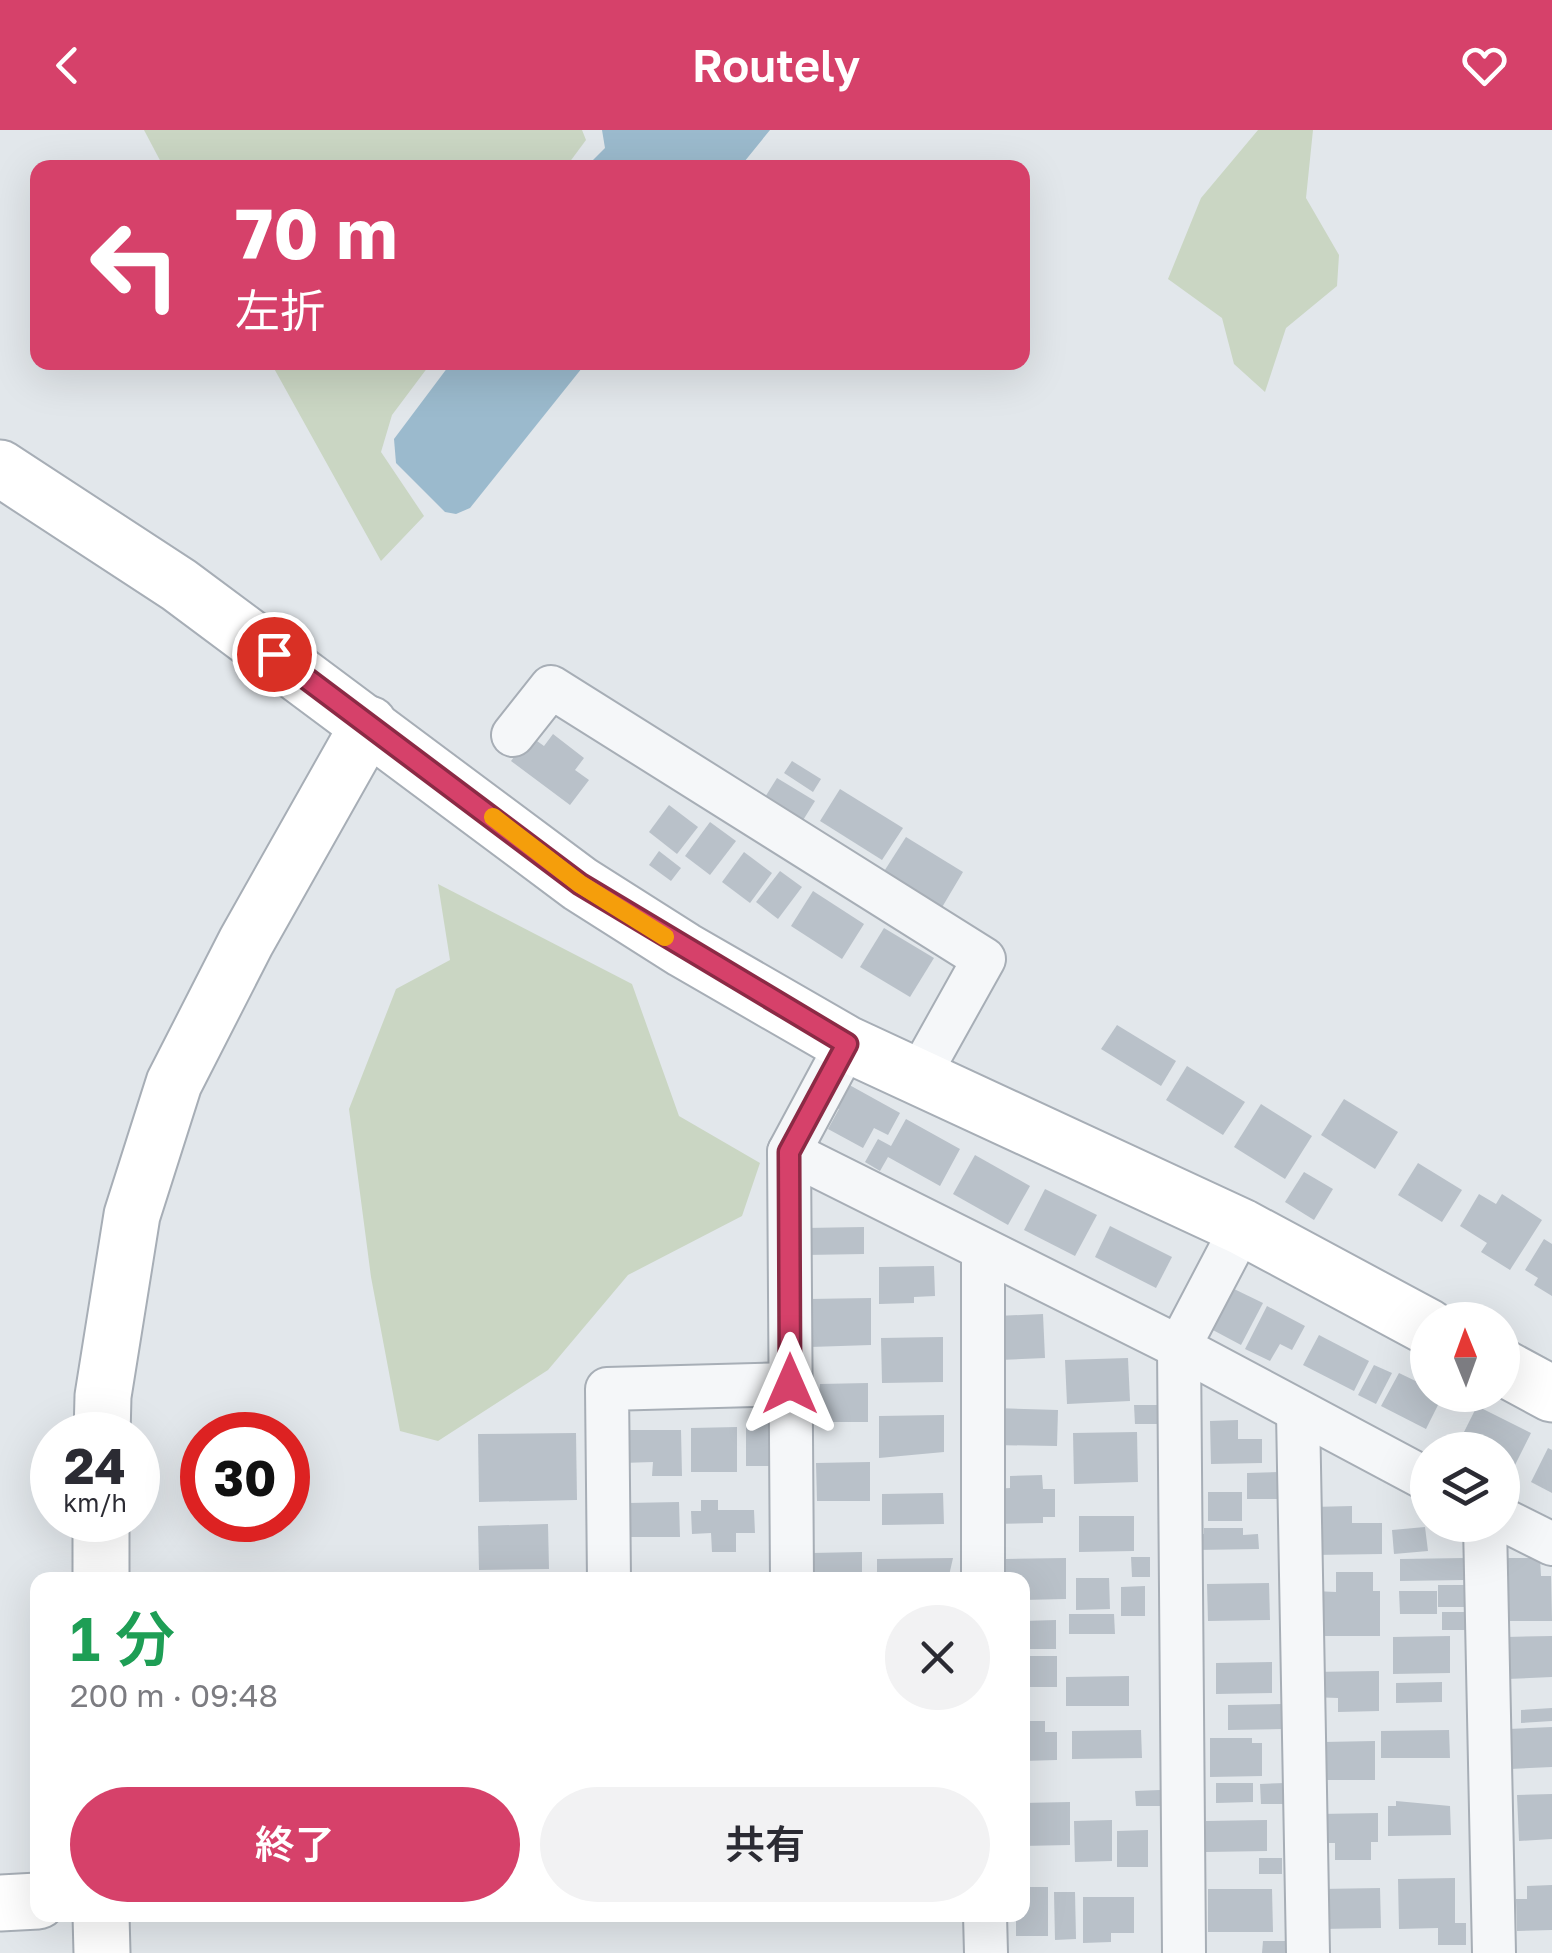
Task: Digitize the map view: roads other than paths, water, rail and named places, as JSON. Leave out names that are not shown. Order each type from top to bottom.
[{"type":"street","points":[[0,468],[179,585],[580,884],[847,1044],[1242,1227],[1410,1317]]},
{"type":"street","points":[[513,736],[551,687],[984,958],[916,1079]]},
{"type":"street","points":[[103,1412],[132,1215],[174,1083],[246,942],[369,724]]},
{"type":"street","points":[[792,1572],[789,1152],[847,1044]]},
{"type":"street","points":[[789,1152],[1179,1347],[1410,1471]]},
{"type":"street","points":[[1184,1953],[1179,1347],[1242,1227]]},
{"type":"street","points":[[983,1251],[983,1572]]},
{"type":"street","points":[[1520,1377],[1552,1394]]},
{"type":"street","points":[[609,1572],[607,1389],[790,1384]]},
{"type":"street","points":[[1298,1413],[1308,1953]]},
{"type":"street","points":[[1520,1527],[1552,1544]]},
{"type":"street","points":[[100,1572],[101,1542]]},
{"type":"street","points":[[1485,1542],[1494,1953]]},
{"type":"street","points":[[0,1903],[30,1901]]},
{"type":"street","points":[[101,1922],[102,1953]]},
{"type":"street","points":[[986,1922],[986,1953]]},
{"type":"water","points":[[602,130],[770,130],[746,160],[593,160],[605,148]]},
{"type":"water","points":[[446,370],[580,370],[470,508],[456,514],[445,512],[396,463],[394,439]]}]
